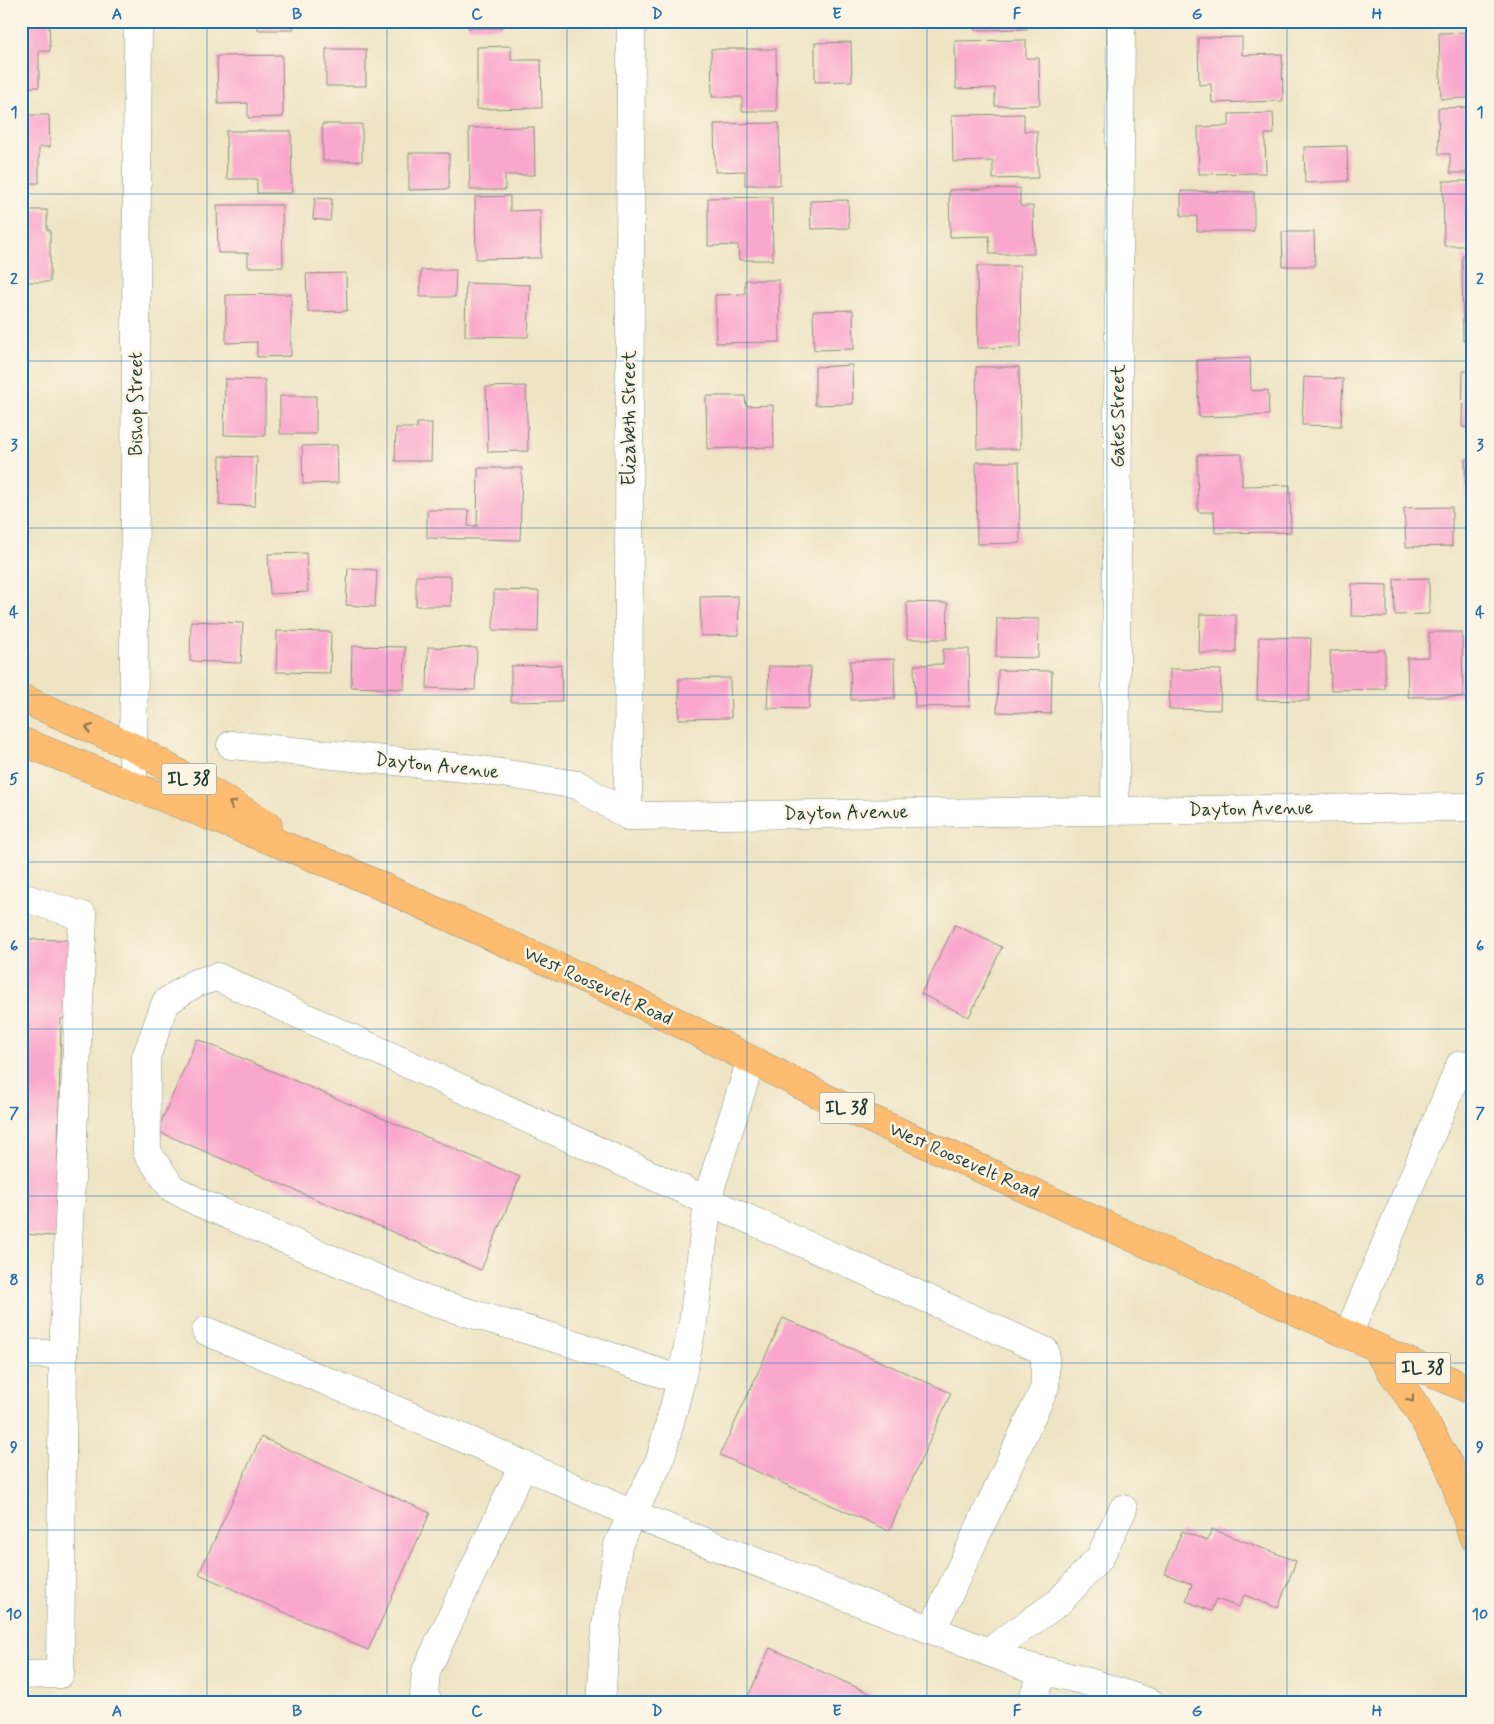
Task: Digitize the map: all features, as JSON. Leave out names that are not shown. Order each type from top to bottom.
[{"type":"main road","name":"West Roosevelt Road","points":[[21,698],[133,747],[350,872]]},
{"type":"main road","name":"West Roosevelt Road","points":[[21,741],[350,872],[647,1007],[844,1107],[1473,1390]]},
{"type":"main road","points":[[1373,1345],[1418,1408],[1450,1467],[1473,1537]]},
{"type":"street","name":"Bishop Street","points":[[133,786],[138,21]]},
{"type":"street","name":"Elizabeth Street","points":[[628,816],[631,21]]},
{"type":"street","name":"Gates Street","points":[[1116,810],[1121,21]]},
{"type":"street","name":"Dayton Avenue","points":[[231,744],[475,770],[578,785],[628,816],[1473,807]]},
{"type":"street","points":[[21,897],[83,916],[63,1354],[60,1674],[21,1675]]},
{"type":"street","points":[[681,1380],[565,1341],[430,1300],[198,1202],[172,1188],[147,1152],[146,1057],[166,1002],[195,983],[217,978],[708,1201],[1045,1351],[1045,1387],[932,1630]]},
{"type":"street","points":[[601,1703],[606,1627],[618,1546],[660,1460],[681,1380],[693,1323],[708,1201],[712,1183],[751,1060]]},
{"type":"street","points":[[1348,1335],[1460,1065],[1473,1070]]},
{"type":"street","points":[[206,1331],[523,1465],[632,1514],[1022,1666],[1090,1682],[1146,1702]]},
{"type":"street","points":[[21,1354],[63,1354]]},
{"type":"street","points":[[429,1703],[424,1695],[426,1671],[523,1465]]},
{"type":"street","points":[[988,1652],[1059,1602],[1100,1557],[1123,1508]]},
{"type":"street","points":[[1030,1703],[1045,1671]]},
{"type":"building","points":[[21,21],[49,21],[50,51],[39,51],[39,87],[21,87]]},
{"type":"building","points":[[258,21],[293,21],[293,30],[258,30]]},
{"type":"building","points":[[468,21],[502,21],[502,28],[468,28]]},
{"type":"building","points":[[748,21],[783,21],[783,23],[748,24]]},
{"type":"building","points":[[974,21],[1026,21],[1027,29],[974,30]]},
{"type":"building","points":[[1200,21],[1244,21],[1244,26],[1200,26]]},
{"type":"building","points":[[1473,32],[1473,98],[1441,99],[1439,33]]},
{"type":"building","points":[[1242,37],[1242,55],[1282,54],[1283,101],[1212,103],[1211,84],[1199,85],[1198,38]]},
{"type":"building","points":[[1026,40],[1026,58],[1039,58],[1040,105],[995,106],[995,88],[956,89],[955,41]]},
{"type":"building","points":[[851,42],[852,81],[815,82],[815,43]]},
{"type":"building","points":[[511,46],[511,60],[541,60],[542,108],[477,109],[477,47]]},
{"type":"building","points":[[326,49],[366,49],[366,86],[326,86]]},
{"type":"building","points":[[711,49],[776,49],[777,111],[742,111],[742,97],[712,97]]},
{"type":"building","points":[[282,55],[283,117],[248,118],[248,103],[218,104],[217,56]]},
{"type":"building","points":[[1473,107],[1473,173],[1450,173],[1450,154],[1439,154],[1438,108]]},
{"type":"building","points":[[1273,113],[1274,134],[1265,134],[1266,173],[1199,174],[1198,127],[1229,126],[1229,114]]},
{"type":"building","points":[[1024,114],[1024,131],[1037,131],[1038,178],[993,179],[993,161],[953,162],[952,115]]},
{"type":"building","points":[[21,115],[49,115],[50,147],[39,147],[39,183],[21,183]]},
{"type":"building","points":[[779,123],[780,185],[745,185],[745,171],[715,172],[714,124]]},
{"type":"building","points":[[322,124],[362,124],[362,161],[323,161]]},
{"type":"building","points":[[534,127],[535,175],[505,175],[505,190],[470,190],[469,128]]},
{"type":"building","points":[[226,131],[291,131],[292,193],[257,193],[257,179],[227,179]]},
{"type":"building","points":[[1347,146],[1348,181],[1305,183],[1304,147]]},
{"type":"building","points":[[409,153],[449,153],[449,189],[409,190]]},
{"type":"building","points":[[1443,181],[1473,181],[1473,246],[1444,246]]},
{"type":"building","points":[[1020,188],[1020,206],[1033,206],[1034,254],[990,254],[989,236],[950,237],[949,190]]},
{"type":"building","points":[[1181,191],[1254,192],[1254,231],[1197,231],[1197,216],[1181,216]]},
{"type":"building","points":[[510,196],[510,211],[540,210],[541,258],[476,259],[475,197]]},
{"type":"building","points":[[772,197],[773,260],[739,260],[738,245],[708,246],[708,198]]},
{"type":"building","points":[[315,198],[332,199],[330,221],[313,219]]},
{"type":"building","points":[[848,200],[849,228],[811,229],[810,201]]},
{"type":"building","points":[[217,205],[282,205],[283,267],[248,267],[248,253],[218,253]]},
{"type":"building","points":[[21,210],[47,210],[47,230],[50,230],[50,282],[21,282]]},
{"type":"building","points":[[1282,232],[1314,232],[1315,266],[1283,266]]},
{"type":"building","points":[[1462,256],[1473,256],[1473,340],[1463,341]]},
{"type":"building","points":[[977,266],[1020,266],[1021,347],[978,348]]},
{"type":"building","points":[[421,270],[456,270],[455,297],[420,297]]},
{"type":"building","points":[[346,273],[347,311],[308,312],[306,274]]},
{"type":"building","points":[[745,280],[779,280],[780,342],[716,343],[715,295],[745,294]]},
{"type":"building","points":[[466,283],[530,285],[528,337],[465,336]]},
{"type":"building","points":[[291,294],[291,356],[257,357],[257,342],[226,343],[226,295]]},
{"type":"building","points":[[853,310],[854,349],[814,350],[813,311]]},
{"type":"building","points":[[1250,358],[1251,391],[1268,390],[1269,415],[1199,417],[1197,360]]},
{"type":"building","points":[[852,365],[853,404],[815,405],[815,367]]},
{"type":"building","points":[[976,367],[1019,367],[1020,449],[977,449]]},
{"type":"building","points":[[1463,371],[1473,371],[1473,428],[1462,427]]},
{"type":"building","points":[[1304,377],[1343,379],[1341,426],[1302,425]]},
{"type":"building","points":[[225,379],[265,380],[265,436],[224,435]]},
{"type":"building","points":[[526,386],[528,451],[488,452],[486,387]]},
{"type":"building","points":[[280,396],[316,396],[316,434],[280,434]]},
{"type":"building","points":[[706,396],[745,396],[746,406],[773,405],[774,447],[707,449]]},
{"type":"building","points":[[417,423],[432,423],[431,461],[395,461],[396,428],[417,428]]},
{"type":"building","points":[[337,445],[338,483],[303,484],[302,446]]},
{"type":"building","points":[[1242,454],[1242,486],[1290,485],[1291,532],[1215,533],[1214,512],[1198,512],[1197,455]]},
{"type":"building","points":[[220,456],[257,457],[255,506],[219,505]]},
{"type":"building","points":[[1465,459],[1473,459],[1473,513],[1466,513]]},
{"type":"building","points":[[976,462],[1019,462],[1020,543],[977,544]]},
{"type":"building","points":[[478,468],[522,468],[520,540],[427,538],[427,510],[469,510],[468,526],[477,526]]},
{"type":"building","points":[[1452,507],[1452,546],[1406,547],[1404,508]]},
{"type":"building","points":[[306,553],[308,592],[270,594],[268,554]]},
{"type":"building","points":[[348,568],[377,570],[375,607],[346,605]]},
{"type":"building","points":[[416,576],[451,576],[451,606],[416,606]]},
{"type":"building","points":[[1429,578],[1429,614],[1395,615],[1394,579]]},
{"type":"building","points":[[1352,584],[1387,585],[1387,617],[1351,616]]},
{"type":"building","points":[[494,590],[539,591],[538,632],[493,630]]},
{"type":"building","points":[[738,596],[739,635],[701,636],[700,597]]},
{"type":"building","points":[[907,602],[948,603],[947,639],[907,639]]},
{"type":"building","points":[[1200,614],[1236,615],[1236,653],[1199,653]]},
{"type":"building","points":[[997,618],[1039,619],[1038,658],[996,657]]},
{"type":"building","points":[[191,621],[243,623],[241,663],[190,661]]},
{"type":"building","points":[[277,631],[331,632],[330,673],[276,672]]},
{"type":"building","points":[[1429,632],[1462,632],[1463,697],[1408,697],[1407,658],[1429,657]]},
{"type":"building","points":[[1259,637],[1311,638],[1309,701],[1257,700]]},
{"type":"building","points":[[352,646],[405,647],[404,689],[351,687]]},
{"type":"building","points":[[428,647],[477,648],[475,690],[427,688]]},
{"type":"building","points":[[943,649],[969,649],[970,706],[915,707],[914,665],[943,664]]},
{"type":"building","points":[[1385,650],[1385,689],[1331,690],[1330,651]]},
{"type":"building","points":[[894,659],[895,698],[851,700],[850,661]]},
{"type":"building","points":[[561,665],[562,701],[511,702],[511,666]]},
{"type":"building","points":[[769,666],[811,667],[809,709],[767,708]]},
{"type":"building","points":[[1170,669],[1221,670],[1220,710],[1169,709]]},
{"type":"building","points":[[998,670],[1052,671],[1051,714],[997,712]]},
{"type":"building","points":[[730,678],[731,718],[679,719],[679,679]]},
{"type":"building","points":[[955,925],[1002,947],[969,1017],[921,994]]},
{"type":"building","points":[[21,939],[71,940],[71,1015],[61,1019],[56,1236],[21,1234]]},
{"type":"building","points":[[197,1039],[520,1177],[481,1270],[157,1131]]},
{"type":"building","points":[[783,1318],[951,1393],[889,1531],[720,1455]]},
{"type":"building","points":[[261,1437],[430,1513],[368,1650],[199,1574]]},
{"type":"building","points":[[1212,1529],[1296,1561],[1278,1608],[1244,1595],[1239,1607],[1216,1599],[1211,1611],[1186,1601],[1192,1584],[1165,1574],[1182,1531],[1207,1541]]},
{"type":"building","points":[[770,1648],[891,1703],[745,1703]]}]
